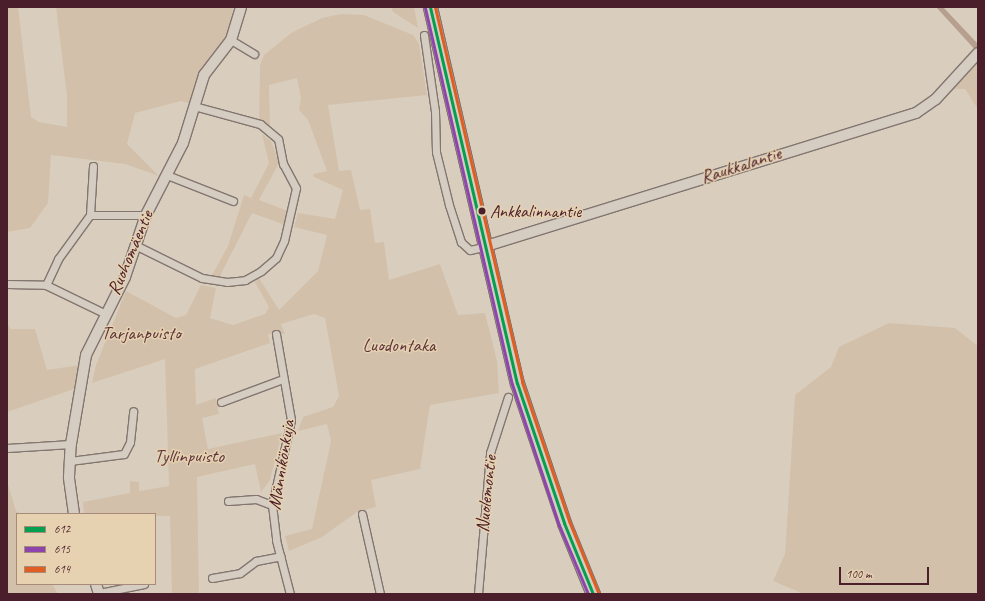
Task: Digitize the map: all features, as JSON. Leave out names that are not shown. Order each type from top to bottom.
[{"type":"highway","points":[[430,7],[483,247],[517,383],[538,451],[593,594]]},
{"type":"street","name":"Ruohomäentie","points":[[74,513],[70,462],[71,444],[86,355],[104,313],[125,277],[137,246],[146,215],[183,143],[204,75],[231,40],[241,7]]},
{"type":"street","points":[[424,36],[434,111],[436,152],[449,205],[461,242],[470,250],[483,247]]},
{"type":"street","points":[[231,40],[254,54]]},
{"type":"street","name":"Raukkalantie","points":[[483,247],[916,113],[936,99],[976,55]]},
{"type":"street","points":[[137,246],[202,278],[227,282],[245,280],[261,272],[276,258],[284,241],[296,188],[283,164],[278,139],[260,124],[194,106]]},
{"type":"street","points":[[46,285],[58,259],[90,215],[93,166]]},
{"type":"street","points":[[167,175],[233,201]]},
{"type":"street","points":[[90,215],[146,215]]},
{"type":"street","points":[[7,284],[46,285],[104,313]]},
{"type":"street","name":"Männikönkuja","points":[[276,334],[291,420],[272,505],[281,556],[290,594]]},
{"type":"street","points":[[221,402],[283,379]]},
{"type":"street","name":"Nuolemontie","points":[[478,594],[490,453],[508,397]]},
{"type":"street","points":[[70,462],[124,454],[130,442],[133,411]]},
{"type":"street","points":[[7,448],[71,444]]},
{"type":"street","points":[[228,501],[256,499],[272,505]]},
{"type":"street","points":[[362,514],[380,594]]},
{"type":"street","points":[[212,578],[240,573],[256,560],[281,556]]},
{"type":"street","points":[[98,590],[136,585]]},
{"type":"green space","points":[[7,7],[18,7],[31,117],[39,122],[67,127],[67,96],[56,7],[233,7],[230,29],[202,72],[191,104],[181,101],[135,113],[127,144],[159,176],[125,164],[51,155],[48,203],[30,228],[7,232]]},
{"type":"green space","points":[[391,7],[414,7],[418,28],[393,12]]},
{"type":"green space","points":[[341,14],[364,15],[413,35],[419,44],[427,95],[328,105],[339,171],[351,170],[360,210],[370,209],[375,243],[384,242],[389,280],[440,264],[458,315],[485,313],[497,361],[499,393],[430,405],[420,469],[371,480],[376,507],[357,512],[322,537],[289,551],[285,536],[312,529],[331,441],[327,424],[298,431],[303,417],[333,407],[339,396],[325,318],[314,314],[281,324],[285,334],[268,334],[270,343],[195,369],[196,405],[216,398],[219,414],[202,418],[208,449],[282,433],[270,480],[261,492],[255,464],[197,477],[199,594],[172,594],[170,516],[156,516],[156,513],[84,513],[83,502],[130,493],[130,481],[139,482],[139,491],[169,486],[165,359],[92,383],[96,365],[126,291],[176,318],[186,315],[201,285],[216,288],[210,318],[233,325],[265,314],[269,307],[255,282],[259,278],[279,310],[318,271],[327,235],[294,227],[298,213],[335,219],[343,190],[314,177],[313,174],[327,171],[308,120],[299,110],[301,98],[297,78],[269,85],[270,126],[259,122],[260,65],[264,55],[291,33],[322,18]]},
{"type":"green space","points":[[978,60],[978,109],[965,89],[955,89],[944,98]]},
{"type":"green space","points":[[262,134],[271,141],[279,163],[259,200],[288,211],[285,225],[252,213],[219,278],[211,277],[228,246],[244,195],[251,198],[269,163]]},
{"type":"green space","points":[[889,323],[955,328],[978,346],[978,594],[804,594],[773,581],[785,554],[795,395],[831,367],[839,347]]},
{"type":"green space","points":[[7,324],[11,329],[35,329],[47,370],[80,365],[74,389],[7,412]]},
{"type":"green space","points":[[7,481],[16,511],[19,513],[16,513],[16,585],[53,585],[58,594],[7,594]]},
{"type":"shaded area","points":[[936,7],[943,7],[978,44],[978,53]]},
{"type":"transit line","name":"612","points":[[430,7],[517,383],[564,523],[593,594]]},
{"type":"transit line","name":"614","points":[[435,7],[522,382],[569,521],[598,592]]},
{"type":"transit line","name":"615","points":[[425,8],[512,384],[559,525],[588,594]]},
{"type":"place","name":"Ankkalinnantie","points":[[482,211]]},
{"type":"park label","name":"Tarjanpuisto","points":[[141,334]]},
{"type":"park label","name":"Luodontaka","points":[[399,346]]},
{"type":"park label","name":"Tyllinpuisto","points":[[189,457]]}]
